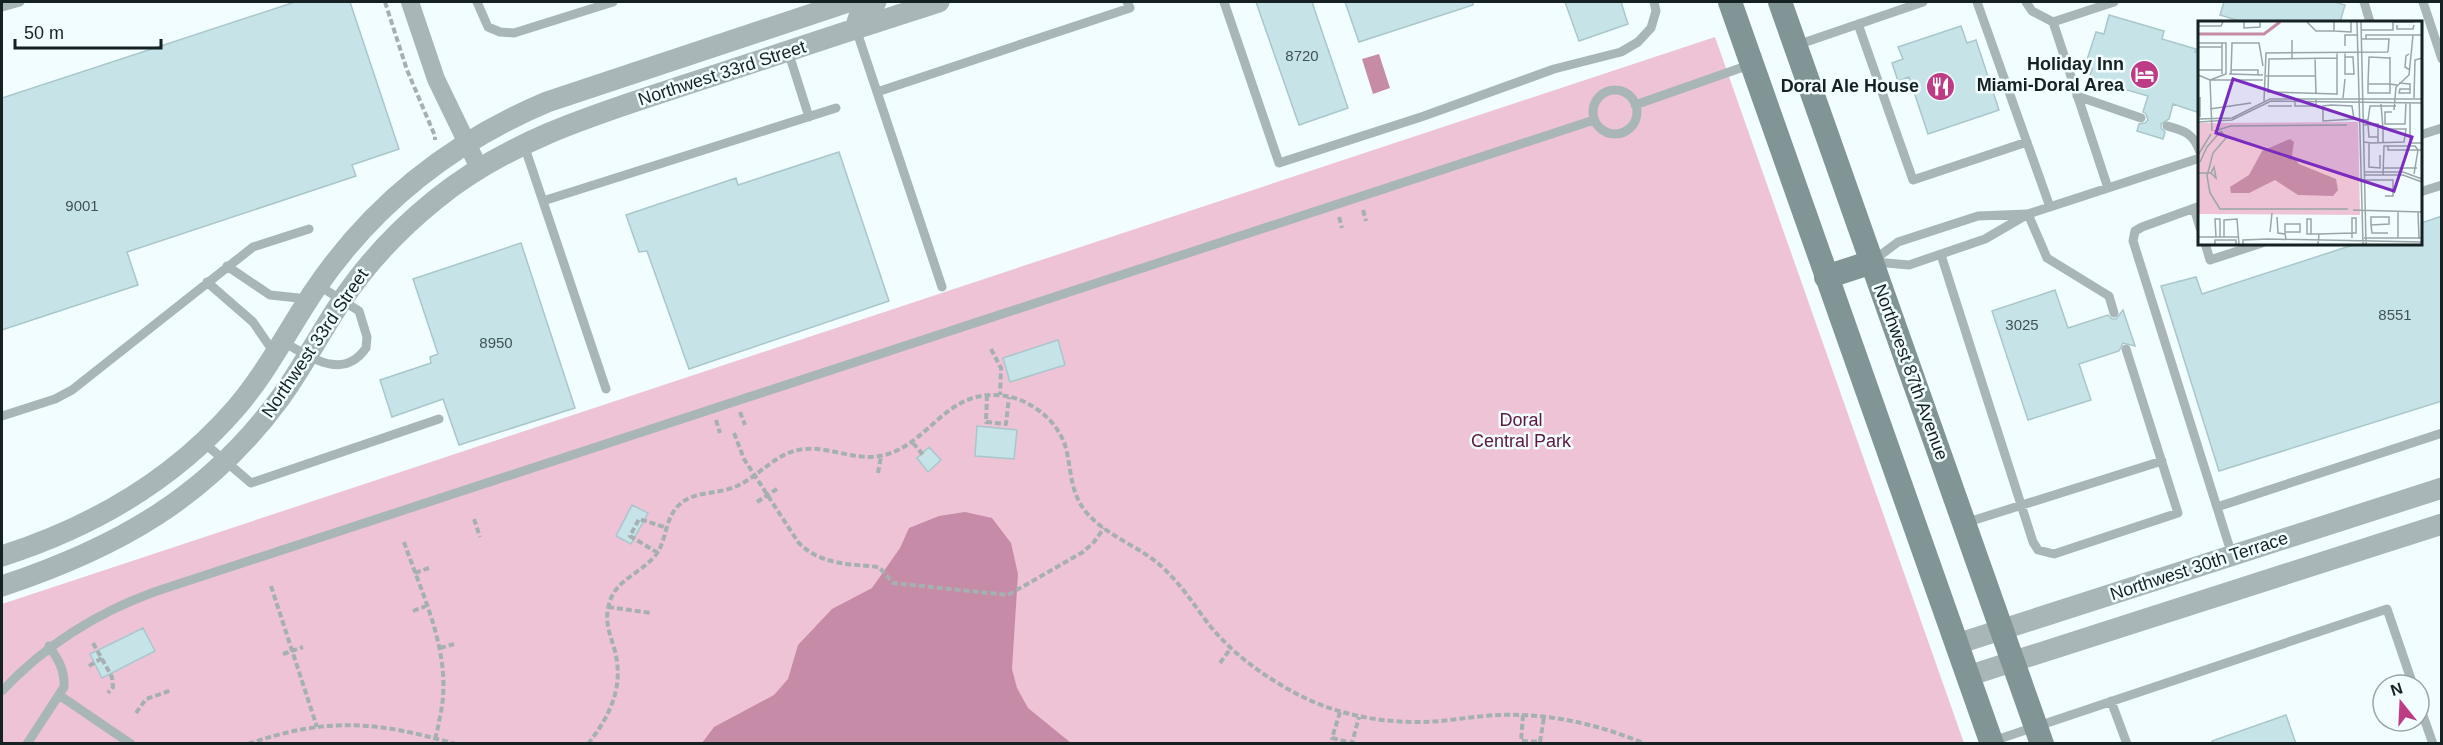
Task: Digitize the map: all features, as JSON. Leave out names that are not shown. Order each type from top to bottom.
[{"type":"main road","points":[[1730,2],[1991,742]]},
{"type":"main road","name":"Northwest 87th Avenue","points":[[1780,2],[2039,735]]},
{"type":"main road","points":[[1826,277],[1872,262]]},
{"type":"street","points":[[410,2],[436,79],[479,168]]},
{"type":"street","name":"Northwest 33rd Street","points":[[2,556],[67,533],[114,509],[172,469],[203,442],[248,394],[313,292],[346,247],[380,211],[424,172],[466,143],[500,123],[547,102],[811,11],[848,2]]},
{"type":"street","points":[[856,29],[856,19],[876,2]]},
{"type":"street","name":"Northwest 33rd Street","points":[[2,586],[62,566],[125,535],[170,507],[225,462],[271,410],[343,299],[371,262],[411,220],[479,168],[523,143],[591,116],[939,2]]},
{"type":"street","points":[[811,11],[841,16],[856,29]]},
{"type":"street","name":"Northwest 30th Terrace","points":[[1957,644],[2442,489]]},
{"type":"street","name":"Northwest 30th Terrace","points":[[1968,676],[2442,524]]},
{"type":"street","points":[[2232,555],[2243,588]]},
{"type":"lane","points":[[2,8],[20,2]]},
{"type":"lane","points":[[477,2],[488,27],[507,34],[521,32],[613,2]]},
{"type":"lane","points":[[877,92],[1130,8],[1127,2]]},
{"type":"lane","points":[[1224,2],[1279,163],[1424,116],[1554,69],[1620,52],[1638,42],[1651,28],[1656,11],[1654,2]]},
{"type":"lane","points":[[1796,46],[1923,2]]},
{"type":"lane","points":[[1977,2],[2050,207]]},
{"type":"lane","points":[[2026,2],[2032,11],[2053,22],[2108,188]]},
{"type":"lane","points":[[2053,22],[2114,2]]},
{"type":"lane","points":[[2364,2],[2370,21]]},
{"type":"lane","points":[[2423,2],[2437,27],[2442,59]]},
{"type":"lane","points":[[1858,24],[1913,180],[2027,142]]},
{"type":"lane","points":[[856,29],[942,286]]},
{"type":"lane","points":[[788,51],[809,117]]},
{"type":"lane","points":[[1635,105],[1752,64]]},
{"type":"lane","points":[[1609,91],[1623,92],[1635,105],[1637,115],[1635,122],[1624,132],[1610,134],[1598,126],[1594,120],[1594,106],[1602,94],[1609,91]]},
{"type":"lane","points":[[2077,96],[2141,118]]},
{"type":"lane","points":[[543,201],[836,108]]},
{"type":"lane","points":[[2,691],[49,646],[89,620],[154,592],[1594,120]]},
{"type":"lane","points":[[2167,126],[2188,132],[2196,140],[2198,146]]},
{"type":"lane","points":[[2422,135],[2442,128]]},
{"type":"lane","points":[[523,143],[606,389]]},
{"type":"lane","points":[[1872,262],[1909,265],[1941,255],[1985,239],[2028,214],[2198,159]]},
{"type":"lane","points":[[2422,192],[2442,185]]},
{"type":"lane","points":[[2197,208],[2142,226],[2133,236],[2134,248],[2232,555]]},
{"type":"lane","points":[[1872,262],[1898,242],[1978,216],[2028,214]]},
{"type":"lane","points":[[2028,214],[2047,258],[2109,296],[2114,313]]},
{"type":"lane","points":[[2,416],[55,399],[72,390],[253,247],[309,229]]},
{"type":"lane","points":[[2205,244],[2210,260],[2259,244]]},
{"type":"lane","points":[[1941,255],[2033,542],[2038,550],[2054,554],[2178,513],[2126,349]]},
{"type":"lane","points":[[207,282],[279,348],[308,355],[333,366],[343,365],[360,356],[366,348],[367,337],[359,311],[343,299],[313,292],[270,296],[227,266]]},
{"type":"lane","points":[[203,442],[251,483],[439,420]]},
{"type":"lane","points":[[2217,507],[2442,433]]},
{"type":"lane","points":[[1965,523],[2162,461]]},
{"type":"lane","points":[[1991,742],[2039,735],[2111,701],[2387,609],[2409,673]]},
{"type":"lane","points":[[27,744],[64,687],[64,678],[58,658],[49,646]]},
{"type":"lane","points":[[59,695],[131,744]]},
{"type":"lane","points":[[2111,701],[2127,744]]},
{"type":"path","points":[[385,2],[406,70],[435,136],[435,141]]},
{"type":"path","points":[[1362,206],[1366,220]]},
{"type":"path","points":[[1338,214],[1342,228]]},
{"type":"path","points":[[991,349],[1001,368],[1000,395]]},
{"type":"path","points":[[987,395],[986,422],[1006,424],[1009,397]]},
{"type":"path","points":[[588,744],[607,719],[617,683],[617,659],[608,624],[608,607],[622,582],[648,564],[658,553],[673,511],[685,499],[734,488],[774,460],[799,449],[826,449],[860,457],[881,456],[900,450],[913,442],[951,407],[987,395],[1009,397],[1034,406],[1058,430],[1065,447],[1075,494],[1088,514],[1104,528],[1135,546],[1163,568],[1182,587],[1205,620],[1231,648],[1282,686],[1308,700],[1359,717],[1416,722],[1500,715],[1544,717],[1589,725],[1645,744]]},
{"type":"path","points":[[740,410],[745,425]]},
{"type":"path","points":[[716,418],[720,433]]},
{"type":"path","points":[[734,433],[741,454],[754,476],[801,546],[812,555],[833,562],[879,567],[893,583],[1008,595],[1089,548],[1104,528]]},
{"type":"path","points":[[913,442],[924,456]]},
{"type":"path","points":[[878,473],[881,456]]},
{"type":"path","points":[[758,502],[777,489]]},
{"type":"path","points":[[474,519],[480,537]]},
{"type":"path","points":[[658,553],[630,536],[639,519],[667,528]]},
{"type":"path","points":[[404,542],[440,648],[445,686],[436,738],[432,744]]},
{"type":"path","points":[[415,573],[429,568]]},
{"type":"path","points":[[271,586],[317,726]]},
{"type":"path","points":[[413,611],[426,606]]},
{"type":"path","points":[[608,607],[652,613]]},
{"type":"path","points":[[93,643],[113,684],[108,693]]},
{"type":"path","points":[[440,648],[454,644]]},
{"type":"path","points":[[283,654],[303,647]]},
{"type":"path","points":[[1220,663],[1231,648]]},
{"type":"path","points":[[88,666],[102,658]]},
{"type":"path","points":[[136,713],[146,699],[172,690]]},
{"type":"path","points":[[1340,712],[1332,738],[1352,743],[1359,717]]},
{"type":"path","points":[[1523,715],[1521,741],[1540,742],[1544,717]]},
{"type":"path","points":[[248,744],[285,732],[317,726],[352,724],[387,727],[455,744]]},
{"type":"green space","name":"Doral Central Park","points":[[1715,37],[1964,743],[2,743],[2,604]]},
{"type":"shaded area","points":[[1379,54],[1390,88],[1373,94],[1362,59]]},
{"type":"shaded area","points":[[965,512],[992,518],[1011,543],[1018,574],[1012,669],[1017,688],[1028,708],[1071,743],[702,743],[714,727],[774,695],[788,679],[798,645],[832,609],[872,588],[900,548],[909,528],[939,516]]},
{"type":"building","points":[[295,2],[350,2],[399,149],[352,165],[356,176],[127,252],[138,285],[2,330],[2,98]]},
{"type":"building","points":[[1256,2],[1312,2],[1348,108],[1299,125]]},
{"type":"building","points":[[1345,2],[1473,2],[1473,5],[1359,42]]},
{"type":"building","points":[[1565,2],[1621,2],[1628,24],[1579,41]]},
{"type":"building","points":[[2224,2],[2334,2],[2345,5],[2340,21],[2240,21],[2220,15]]},
{"type":"building","name":"Holiday Inn Miami-Doral Area","points":[[2109,15],[2164,31],[2162,39],[2196,49],[2195,52],[2198,53],[2198,112],[2173,104],[2169,119],[2161,124],[2165,132],[2163,139],[2137,131],[2139,124],[2148,120],[2143,112],[2148,96],[2089,79],[2092,69],[2085,66],[2096,32],[2104,34]]},
{"type":"building","points":[[1961,26],[1967,43],[1976,40],[1999,110],[1928,134],[1909,77],[1898,81],[1892,63],[1903,59],[1898,47]]},
{"type":"building","points":[[839,152],[889,301],[689,369],[647,251],[639,252],[626,215],[736,178],[738,185]]},
{"type":"building","points":[[2442,216],[2442,401],[2219,471],[2161,286],[2196,277],[2202,294],[2356,244],[2422,244],[2422,223]]},
{"type":"building","points":[[521,243],[575,408],[459,445],[443,399],[392,417],[380,380],[431,363],[430,357],[438,354],[413,279]]},
{"type":"building","points":[[2055,290],[2068,328],[2108,315],[2116,319],[2123,310],[2135,346],[2123,343],[2119,351],[2079,364],[2091,400],[2028,420],[1992,311]]},
{"type":"building","points":[[1058,340],[1065,365],[1010,382],[1003,358]]},
{"type":"building","points":[[977,426],[1017,430],[1014,459],[975,456]]},
{"type":"building","points":[[929,447],[941,460],[928,472],[917,458]]},
{"type":"building","points":[[632,505],[648,513],[631,544],[616,536]]},
{"type":"building","points":[[143,628],[155,651],[102,678],[90,654]]},
{"type":"building","points":[[2286,715],[2296,744],[2212,744],[2212,741]]},
{"type":"place","name":"Holiday Inn Miami-Doral Area","points":[[2145,74]]},
{"type":"place","name":"Doral Ale House","points":[[1940,86]]}]
